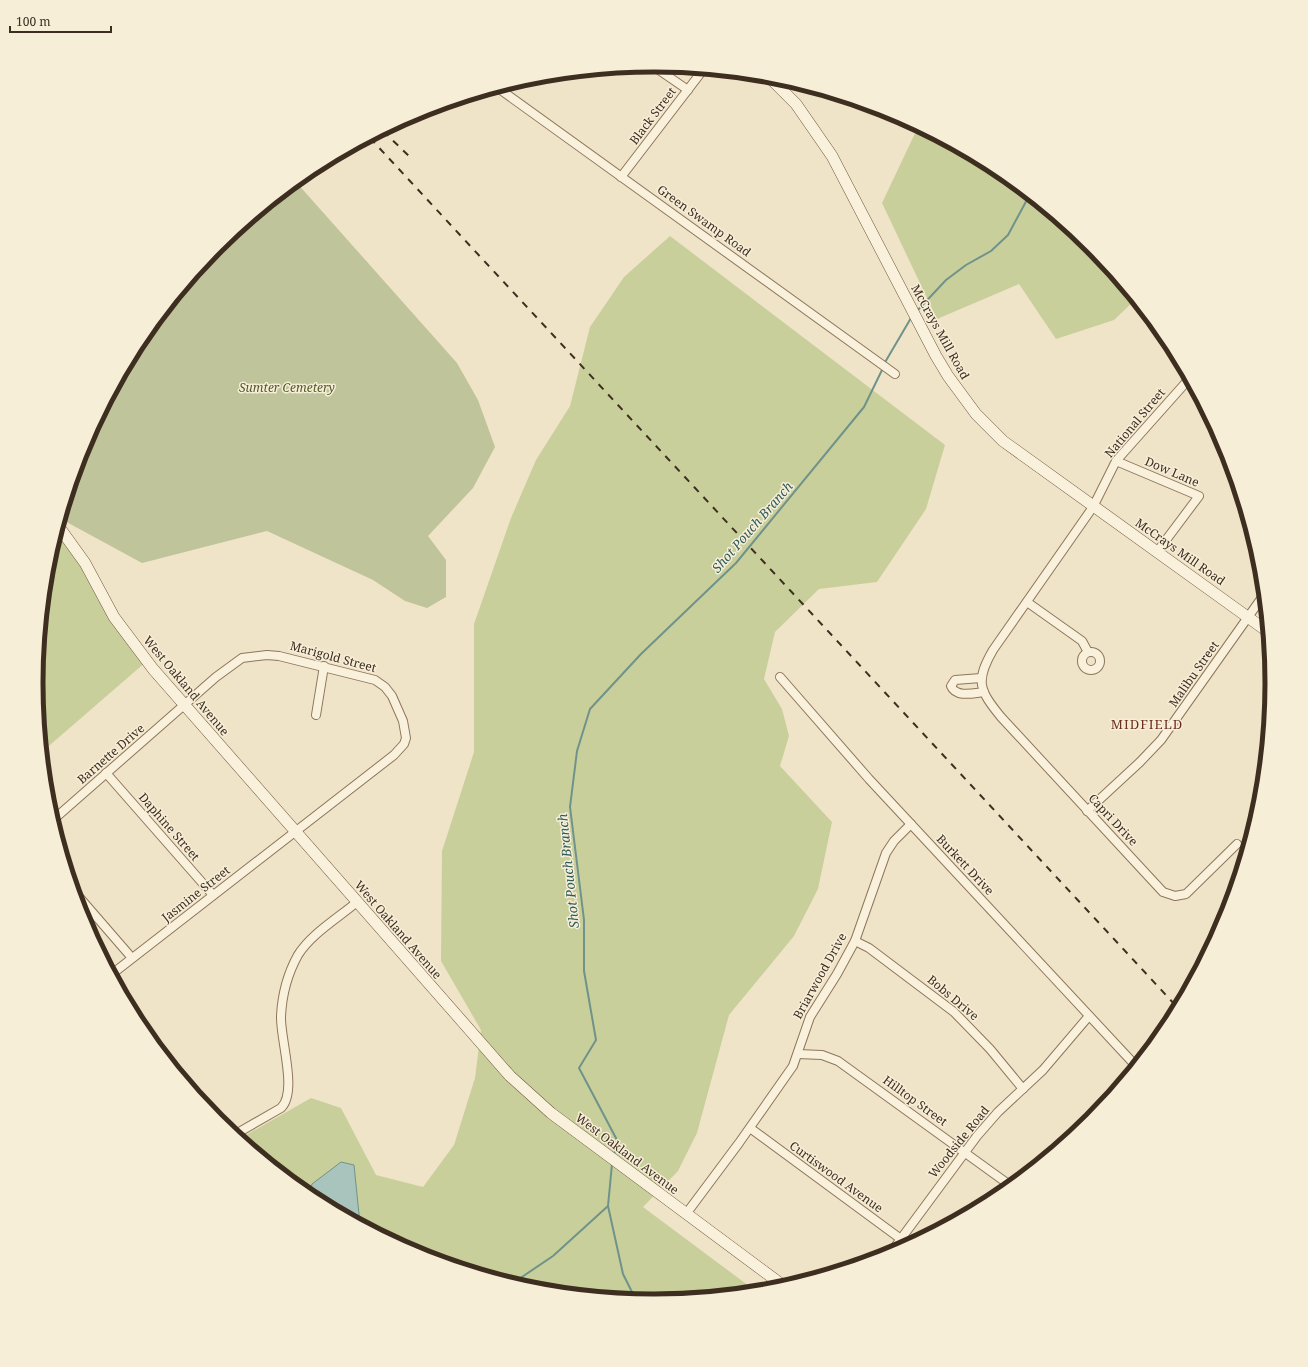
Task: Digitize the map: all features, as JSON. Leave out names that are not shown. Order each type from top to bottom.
[{"type":"street","points":[[662,72],[688,90]]},
{"type":"street","name":"Black Street","points":[[622,177],[700,75]]},
{"type":"street","name":"McCrays Mill Road","points":[[776,85],[796,104],[832,156],[906,299],[948,376],[976,414],[1017,453],[1262,627]]},
{"type":"street","name":"Green Swamp Road","points":[[503,91],[895,374]]},
{"type":"street","name":"National Street","points":[[1093,507],[1116,461],[1186,383]]},
{"type":"street","name":"Dow Lane","points":[[1116,461],[1199,496],[1157,552]]},
{"type":"street","points":[[984,692],[958,693],[954,692],[951,686],[954,680],[981,678],[983,667],[993,650],[1093,507]]},
{"type":"street","name":"West Oakland Avenue","points":[[62,532],[85,563],[114,617],[184,705],[510,1076],[538,1103],[779,1282]]},
{"type":"street","name":"Malibu Street","points":[[1087,811],[1140,762],[1161,740],[1260,601]]},
{"type":"street","points":[[1027,602],[1082,641],[1088,652]]},
{"type":"street","name":"Marigold Street","points":[[184,705],[228,667],[242,658],[259,655],[279,656],[324,666],[371,678],[385,687],[392,696],[403,721],[406,738],[404,744],[394,755],[294,831]]},
{"type":"street","points":[[316,715],[324,666]]},
{"type":"street","name":"Burkett Drive","points":[[780,677],[911,824],[1133,1062]]},
{"type":"street","name":"Capri Drive","points":[[981,678],[984,692],[1001,717],[1157,886],[1170,895],[1181,896],[1186,894],[1237,844]]},
{"type":"street","name":"Barnette Drive","points":[[58,816],[184,705]]},
{"type":"street","name":"Daphine Street","points":[[106,773],[213,896]]},
{"type":"street","name":"Briarwood Drive","points":[[686,1214],[788,1075],[798,1054],[806,1025],[813,1009],[837,974],[855,941],[886,853],[894,840],[911,824]]},
{"type":"street","name":"Jasmine Street","points":[[115,971],[294,831]]},
{"type":"street","points":[[239,1132],[281,1108],[285,1103],[289,1090],[281,1014],[283,997],[292,969],[307,944],[357,902]]},
{"type":"street","points":[[84,903],[132,958]]},
{"type":"street","name":"Bobs Drive","points":[[855,941],[869,948],[954,1012],[990,1049],[1023,1089]]},
{"type":"street","name":"Woodside Road","points":[[898,1243],[964,1153],[998,1112],[1049,1063],[1089,1016]]},
{"type":"street","name":"Hilltop Street","points":[[798,1054],[822,1055],[838,1061],[1006,1183]]},
{"type":"street","name":"Curtiswood Avenue","points":[[750,1128],[901,1239]]},
{"type":"green space","points":[[916,132],[960,154],[993,175],[1026,199],[1057,224],[1086,251],[1132,303],[1114,320],[1056,339],[1019,284],[937,319],[882,203]]},
{"type":"green space","name":"Sumter Cemetery","points":[[300,186],[457,363],[478,400],[495,447],[473,488],[428,536],[446,560],[446,597],[427,608],[405,601],[373,580],[267,531],[142,563],[65,521],[75,487],[90,450],[106,413],[125,378],[146,344],[169,312],[222,251],[251,224]]},
{"type":"green space","points":[[670,236],[945,445],[926,509],[877,582],[819,589],[775,632],[764,679],[782,709],[789,736],[780,766],[832,822],[818,889],[794,936],[729,1015],[697,1133],[678,1171],[643,1207],[750,1287],[694,1293],[614,1293],[574,1289],[535,1283],[496,1274],[458,1262],[420,1248],[348,1213],[315,1192],[282,1168],[244,1136],[311,1098],[341,1108],[376,1175],[423,1187],[454,1145],[475,1078],[481,1030],[441,961],[442,851],[474,752],[474,624],[511,518],[536,460],[570,406],[590,327],[624,277]]},
{"type":"green space","points":[[62,532],[147,661],[46,748],[43,684],[44,644],[48,604]]},
{"type":"water","points":[[341,1162],[354,1165],[359,1219],[311,1189],[312,1184]]},
{"type":"waterway","name":"Shot Pouch Branch","points":[[917,311],[946,280],[966,265],[991,251],[1008,235],[1027,200]]},
{"type":"waterway","name":"Shot Pouch Branch","points":[[884,364],[911,318]]},
{"type":"waterway","name":"Shot Pouch Branch","points":[[614,1156],[617,1140],[579,1068],[596,1040],[584,971],[584,920],[570,807],[577,751],[590,709],[641,654],[736,563],[864,407],[883,368]]},
{"type":"waterway","points":[[612,1164],[608,1206],[623,1274],[633,1293]]},
{"type":"waterway","name":"Shot Pouch Branch","points":[[519,1279],[553,1256],[608,1206]]},
{"type":"railway","points":[[387,135],[412,159]]},
{"type":"railway","points":[[373,142],[1174,1004]]},
{"type":"district","name":"MIDFIELD","points":[[1147,724]]}]
